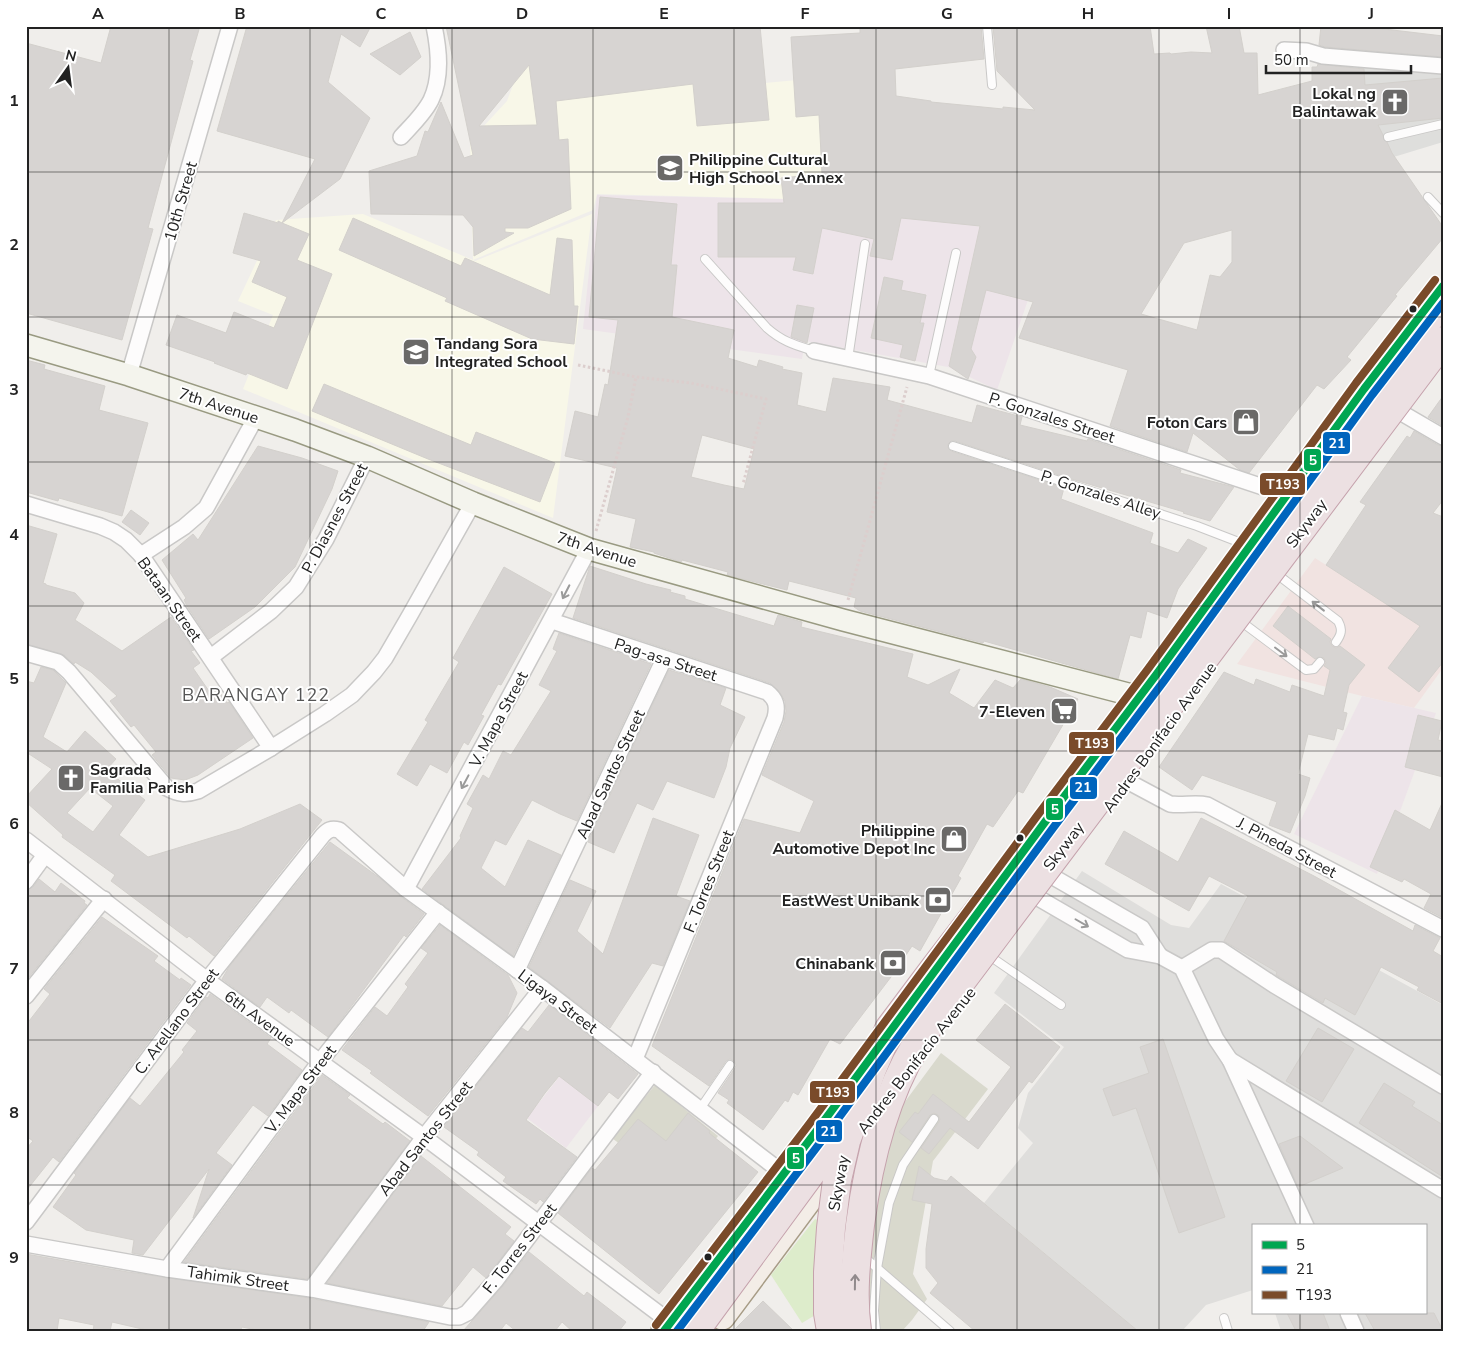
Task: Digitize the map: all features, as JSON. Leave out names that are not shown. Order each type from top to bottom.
[{"type":"highway","name":"Skyway","points":[[831,1331],[828,1313],[828,1272],[830,1228],[837,1180],[846,1141],[859,1103],[889,1029],[1248,560],[1443,300]]},
{"type":"highway","name":"Skyway","points":[[857,1331],[855,1314],[856,1261],[863,1205],[874,1150],[892,1093],[916,1044],[1443,340]]},
{"type":"highway","points":[[676,1328],[825,1154],[854,1085],[889,1029]]},
{"type":"main road","points":[[676,1328],[784,1174],[1139,697],[1364,389],[1443,286]]},
{"type":"main road","name":"7th Avenue","points":[[26,345],[295,430],[366,457],[473,503],[589,549],[843,620],[1182,708]]},
{"type":"main road","name":"Andres Bonifacio Avenue","points":[[712,1331],[834,1166],[1040,899],[1182,708],[1278,574],[1443,357]]},
{"type":"main road","points":[[834,1166],[845,1241],[836,1272],[837,1331]]},
{"type":"street","name":"10th Street","points":[[129,376],[230,26]]},
{"type":"street","points":[[401,137],[420,116],[431,100],[435,87],[439,53],[434,26]]},
{"type":"street","points":[[1284,50],[1306,51],[1323,56],[1443,66]]},
{"type":"street","name":"P. Gonzales Street","points":[[814,351],[929,376],[1287,495]]},
{"type":"street","points":[[1364,389],[1443,437]]},
{"type":"street","points":[[141,555],[184,527],[206,508],[256,417]]},
{"type":"street","name":"P. Diasnes Street","points":[[210,657],[271,611],[296,587],[326,539],[366,457]]},
{"type":"street","points":[[26,653],[58,662],[69,672],[167,788],[182,794],[190,794],[271,748],[352,695],[385,658],[473,503]]},
{"type":"street","name":"Bataan Street","points":[[26,504],[100,526],[126,540],[141,555],[271,748]]},
{"type":"street","name":"V. Mapa Street","points":[[406,889],[589,549]]},
{"type":"street","name":"Pag-asa Street","points":[[552,620],[766,692],[772,696],[776,703]]},
{"type":"street","name":"Abad Santos Street","points":[[517,970],[664,658]]},
{"type":"street","name":"F. Torres Street","points":[[635,1059],[775,718],[776,703]]},
{"type":"street","name":"J. Pineda Street","points":[[1127,782],[1170,804],[1200,803],[1207,805],[1443,929]]},
{"type":"street","name":"Ligaya Street","points":[[334,829],[339,830],[406,889],[542,988],[784,1174]]},
{"type":"street","name":"C. Arellano Street","points":[[26,1222],[207,980],[327,830],[334,829]]},
{"type":"street","name":"6th Avenue","points":[[26,840],[207,980],[539,1223],[676,1328]]},
{"type":"street","points":[[26,881],[45,854]]},
{"type":"street","points":[[1055,878],[1142,928],[1160,956]]},
{"type":"street","points":[[1040,899],[1128,950],[1160,956],[1182,968],[1216,1040],[1230,1060],[1305,1224]]},
{"type":"street","points":[[26,996],[104,900]]},
{"type":"street","name":"V. Mapa Street","points":[[168,1269],[320,1061],[438,912]]},
{"type":"street","points":[[1182,968],[1212,950],[1221,950],[1274,985],[1443,1086]]},
{"type":"street","name":"Abad Santos Street","points":[[311,1289],[424,1138],[542,988]]},
{"type":"street","points":[[1230,1060],[1443,1190]]},
{"type":"street","name":"F. Torres Street","points":[[450,1317],[459,1317],[467,1314],[496,1280],[653,1072]]},
{"type":"street","name":"Tahimik Street","points":[[26,1244],[168,1269],[311,1289],[450,1317]]},
{"type":"street","points":[[1348,1314],[1356,1331]]},
{"type":"lane","points":[[987,26],[992,85]]},
{"type":"lane","points":[[1388,137],[1443,124]]},
{"type":"lane","points":[[1428,197],[1443,213]]},
{"type":"lane","points":[[848,359],[865,244]]},
{"type":"lane","points":[[929,376],[956,253]]},
{"type":"lane","points":[[705,260],[773,333],[791,344],[814,351]]},
{"type":"lane","name":"P. Gonzales Alley","points":[[953,446],[1197,526],[1249,546]]},
{"type":"lane","points":[[1278,574],[1338,621],[1341,627],[1341,635],[1336,642]]},
{"type":"lane","points":[[1242,623],[1306,670],[1314,669],[1320,662]]},
{"type":"lane","points":[[994,959],[1061,1005]]},
{"type":"lane","points":[[700,1108],[730,1065]]},
{"type":"lane","points":[[876,1331],[874,1311],[877,1268],[889,1203],[903,1165],[934,1119]]},
{"type":"lane","points":[[845,1241],[950,1331]]},
{"type":"lane","points":[[1224,1318],[1228,1331]]},
{"type":"path","points":[[578,365],[636,377],[692,382],[766,399],[743,484]]},
{"type":"path","points":[[843,620],[911,371]]},
{"type":"path","points":[[589,549],[600,521],[628,417],[636,377]]},
{"type":"shaded area","name":"Philippine Cultural High School - Annex","points":[[521,64],[731,86],[862,74],[832,200],[597,194],[593,210],[473,260],[470,141],[507,101]]},
{"type":"shaded area","points":[[1340,67],[1443,71],[1443,142],[1351,170]]},
{"type":"shaded area","points":[[597,195],[832,200],[1049,239],[997,390],[948,367],[805,341],[802,359],[583,329]]},
{"type":"shaded area","name":"Tandang Sora Integrated School","points":[[363,214],[475,261],[592,214],[553,518],[243,389],[273,315],[238,301],[276,220]]},
{"type":"shaded area","points":[[1315,558],[1443,640],[1443,668],[1414,708],[1237,664]]},
{"type":"shaded area","points":[[1362,696],[1436,713],[1377,874],[1294,834]]},
{"type":"shaded area","points":[[1082,871],[1171,925],[1189,928],[1221,884],[1443,1005],[1443,1331],[1281,1331],[1275,1314],[1426,1314],[1426,1224],[1252,1224],[1252,1290],[1206,1305],[1182,1331],[1138,1331],[984,1203],[1033,1143],[1018,1128],[1028,1093],[1064,1047],[994,993]]},
{"type":"shaded area","points":[[941,1053],[988,1089],[933,1161],[913,1274],[927,1299],[902,1331],[852,1331],[870,1149]]},
{"type":"shaded area","points":[[570,1063],[608,1093],[566,1148],[527,1118]]},
{"type":"shaded area","points":[[655,1085],[718,1136],[676,1188],[612,1138]]},
{"type":"green space","points":[[815,1219],[818,1220],[815,1267],[817,1314],[802,1323],[771,1275]]},
{"type":"building","points":[[111,26],[200,26],[190,60],[193,61],[148,228],[153,229],[122,340],[26,313],[26,43],[101,63]]},
{"type":"building","points":[[247,26],[371,26],[360,47],[341,34],[328,82],[370,118],[340,179],[282,223],[315,159],[217,131]]},
{"type":"building","points":[[446,26],[760,26],[769,120],[697,126],[693,84],[556,101],[559,140],[568,139],[571,209],[528,228],[505,228],[505,232],[514,233],[474,256],[473,227],[463,215],[371,214],[369,171],[417,156],[425,131],[428,132],[441,102],[464,158],[473,155]],"holes":[[[529,65],[537,125],[479,126]]]},
{"type":"building","points":[[860,26],[981,26],[984,59],[895,69],[896,96],[931,102],[1003,109],[1003,107],[1035,110],[997,71],[993,26],[1150,26],[1154,54],[1171,54],[1191,52],[1212,53],[1206,26],[1239,26],[1244,53],[1257,53],[1258,95],[1312,81],[1312,67],[1317,67],[1318,64],[1364,69],[1365,85],[1443,78],[1443,118],[1378,125],[1392,153],[1443,227],[1443,238],[1395,295],[1397,296],[1347,357],[1351,360],[1324,389],[1317,385],[1249,473],[1240,470],[1193,433],[1187,452],[1110,426],[1128,370],[1019,338],[1033,302],[986,290],[971,349],[976,357],[968,379],[949,366],[980,226],[901,218],[892,260],[870,256],[874,239],[822,228],[813,274],[793,270],[796,257],[718,257],[718,203],[784,203],[781,178],[822,174],[819,115],[796,117],[791,37],[860,33]],"holes":[[[1232,230],[1232,262],[1220,277],[1210,275],[1197,330],[1141,314],[1184,243]]]},
{"type":"building","points":[[1321,26],[1359,26],[1443,36],[1443,57],[1325,47],[1319,45]]},
{"type":"building","points":[[410,32],[421,57],[400,75],[370,54]]},
{"type":"building","points":[[600,197],[677,204],[671,265],[677,265],[672,317],[734,330],[728,358],[757,367],[759,360],[783,367],[782,369],[802,373],[797,405],[826,412],[833,378],[890,387],[887,400],[972,423],[977,405],[1022,417],[1020,425],[1087,441],[1088,439],[1181,470],[1180,473],[1234,487],[1210,521],[955,441],[951,441],[948,444],[948,448],[951,451],[1064,488],[1061,499],[1153,533],[1150,543],[1178,553],[1188,539],[1207,548],[1178,589],[1167,618],[1147,611],[1141,638],[1130,635],[1118,679],[984,641],[983,643],[860,611],[854,607],[856,598],[789,581],[787,590],[727,575],[728,572],[682,560],[681,562],[654,552],[630,547],[636,519],[607,512],[617,468],[565,456],[575,411],[598,417],[605,384],[608,385],[618,320],[589,317]],"holes":[[[702,435],[754,449],[744,489],[691,477]]]},
{"type":"building","points":[[244,213],[278,223],[278,221],[309,234],[297,260],[332,274],[287,389],[166,345],[177,315],[226,333],[234,312],[274,328],[287,297],[252,282],[261,261],[233,253]]},
{"type":"building","points":[[353,218],[461,266],[465,258],[550,295],[557,238],[572,240],[574,306],[578,306],[574,344],[532,339],[445,301],[447,298],[339,250]]},
{"type":"building","points":[[884,277],[903,281],[901,290],[926,295],[920,323],[924,323],[915,361],[900,357],[903,345],[871,338]]},
{"type":"building","points":[[797,305],[814,308],[807,343],[791,337]]},
{"type":"building","points":[[26,360],[45,365],[44,369],[105,386],[99,410],[148,423],[122,516],[59,498],[58,501],[26,492]]},
{"type":"building","points":[[324,384],[471,445],[476,432],[555,463],[540,502],[428,459],[312,411]]},
{"type":"building","points":[[1443,396],[1443,426],[1428,417]]},
{"type":"building","points":[[1414,431],[1443,446],[1443,500],[1433,513],[1443,517],[1443,662],[1419,692],[1388,668],[1420,626],[1326,565],[1366,505],[1360,502],[1407,436],[1410,438]]},
{"type":"building","points":[[258,446],[302,458],[338,471],[332,489],[295,567],[255,607],[209,639],[187,606],[184,600],[186,598],[162,560],[193,534],[198,540]]},
{"type":"building","points":[[131,510],[149,523],[140,535],[122,522]]},
{"type":"building","points":[[26,525],[57,534],[43,583],[75,593],[84,603],[75,620],[122,651],[171,617],[194,650],[191,651],[200,663],[193,668],[211,694],[218,690],[227,703],[229,702],[253,738],[198,775],[185,780],[171,778],[152,755],[156,752],[134,725],[131,727],[110,701],[117,696],[91,672],[75,662],[74,664],[64,655],[26,644]]},
{"type":"building","points":[[590,566],[671,590],[670,592],[685,596],[685,599],[774,626],[778,615],[802,622],[801,627],[913,654],[907,677],[928,685],[960,669],[949,693],[974,708],[995,680],[1013,688],[1021,679],[1050,687],[1078,699],[1023,793],[1018,791],[993,827],[987,824],[958,876],[961,878],[920,951],[912,946],[840,1044],[830,1039],[798,1095],[793,1092],[788,1102],[785,1100],[763,1130],[727,1103],[729,1100],[718,1093],[735,1068],[734,1061],[730,1059],[726,1061],[709,1086],[652,1046],[744,819],[800,833],[814,801],[762,775],[784,722],[785,701],[779,691],[770,683],[573,618]]},
{"type":"building","points":[[504,567],[552,594],[501,685],[498,684],[481,715],[484,716],[468,745],[464,742],[447,773],[430,764],[417,786],[397,774],[428,722],[425,720],[459,662],[453,658]]},
{"type":"building","points":[[1288,606],[1331,639],[1332,646],[1336,648],[1340,646],[1365,665],[1349,685],[1343,712],[1347,713],[1343,730],[1337,728],[1334,740],[1308,734],[1298,774],[1310,778],[1290,833],[1269,825],[1277,802],[1202,775],[1192,790],[1159,767],[1224,672],[1254,685],[1256,679],[1290,692],[1292,685],[1324,696],[1330,670],[1324,666],[1326,663],[1324,658],[1319,657],[1315,659],[1273,626]]},
{"type":"building","points":[[559,633],[651,664],[577,821],[532,800],[506,845],[495,840],[481,868],[505,887],[528,840],[561,855],[513,956],[422,889],[461,838],[460,836],[473,808],[467,804],[483,775],[489,779],[503,751],[511,755],[551,691],[539,685],[557,651],[553,649]]},
{"type":"building","points":[[41,667],[53,670],[66,683],[43,737],[67,752],[85,731],[116,759],[106,770],[145,800],[119,835],[148,857],[240,829],[300,804],[322,820],[214,956],[111,881],[115,875],[62,837],[63,835],[26,802],[26,797],[52,769],[26,752],[26,681],[34,683]],"holes":[[[90,788],[113,806],[93,832],[67,813]]]},
{"type":"building","points":[[669,670],[726,688],[720,705],[745,717],[730,748],[726,767],[714,798],[667,781],[653,810],[637,803],[614,853],[588,842]]},
{"type":"building","points":[[1418,715],[1442,721],[1438,740],[1443,741],[1443,777],[1405,767]]},
{"type":"building","points":[[1443,801],[1443,918],[1424,908],[1431,894],[1404,879],[1402,882],[1370,867],[1395,810],[1430,830]]},
{"type":"building","points":[[653,818],[699,835],[676,896],[690,901],[663,966],[652,963],[610,1028],[529,967],[570,880],[596,891],[577,931],[603,954]]},
{"type":"building","points":[[1201,818],[1314,876],[1413,931],[1415,925],[1440,938],[1433,951],[1443,957],[1443,1004],[1417,990],[1419,987],[1381,967],[1355,1015],[1325,998],[1323,1003],[1276,975],[1277,972],[1224,941],[1248,896],[1209,876],[1189,911],[1105,864],[1124,831],[1178,862]]},
{"type":"building","points":[[330,842],[381,879],[424,914],[406,937],[404,935],[328,1037],[291,1010],[289,1013],[267,997],[260,1007],[222,979],[229,967]]},
{"type":"building","points":[[39,879],[55,892],[61,883],[85,901],[84,903],[87,905],[29,977],[26,975],[26,890],[33,887]]},
{"type":"building","points":[[102,917],[158,956],[154,961],[180,980],[181,978],[191,985],[59,1162],[53,1157],[26,1191],[26,1149],[33,1141],[26,1136],[26,1025],[50,994],[44,989]]},
{"type":"building","points":[[440,925],[508,975],[517,993],[507,1017],[428,1116],[370,1073],[372,1071],[342,1050],[375,1007],[387,1016],[408,987],[405,984],[428,953],[421,948]]},
{"type":"building","points":[[210,994],[271,1038],[267,1044],[302,1070],[268,1116],[253,1105],[216,1153],[232,1165],[193,1218],[209,1169],[143,1255],[132,1253],[134,1240],[86,1230],[53,1207],[76,1175],[74,1173],[130,1098],[140,1106],[184,1052],[182,1050],[197,1031],[187,1023]]},
{"type":"building","points":[[1005,1004],[1060,1047],[1032,1083],[1029,1081],[978,1149],[950,1128],[929,1154],[921,1148],[939,1122],[938,1115],[934,1113],[930,1115],[912,1142],[899,1132],[915,1112],[918,1114],[933,1094],[969,1122],[1011,1067],[976,1040]]},
{"type":"building","points":[[549,1005],[638,1074],[618,1099],[609,1092],[598,1106],[559,1076],[545,1093],[526,1120],[577,1157],[543,1202],[540,1199],[536,1204],[503,1181],[506,1177],[477,1155],[479,1152],[444,1127],[522,1028],[528,1032]]},
{"type":"building","points":[[1318,1028],[1354,1049],[1322,1102],[1286,1081]]},
{"type":"building","points":[[1163,1039],[1225,1217],[1179,1233],[1136,1108],[1113,1116],[1103,1089],[1149,1073],[1140,1047]]},
{"type":"building","points":[[322,1075],[350,1095],[347,1098],[383,1124],[385,1122],[410,1141],[307,1279],[184,1262]]},
{"type":"building","points":[[1384,1083],[1415,1102],[1412,1106],[1443,1125],[1443,1177],[1359,1123]]},
{"type":"building","points":[[688,1113],[710,1131],[709,1133],[758,1172],[659,1294],[558,1213],[592,1168],[595,1170],[638,1119],[666,1141]]},
{"type":"building","points":[[1300,1136],[1343,1168],[1298,1187],[1279,1144]]},
{"type":"building","points":[[421,1156],[511,1227],[505,1234],[514,1241],[486,1278],[473,1267],[442,1306],[327,1283]]},
{"type":"building","points":[[919,1166],[934,1178],[947,1181],[951,1176],[1138,1331],[975,1331],[930,1293],[938,1283],[926,1268],[926,1249],[932,1204],[912,1200]]},
{"type":"building","points":[[529,1252],[584,1296],[587,1292],[626,1322],[619,1331],[572,1331],[562,1322],[555,1331],[516,1331],[506,1323],[500,1331],[463,1331],[503,1286]]},
{"type":"building","points":[[26,1254],[128,1272],[309,1298],[429,1322],[423,1331],[262,1331],[242,1327],[240,1331],[151,1331],[112,1322],[110,1331],[93,1331],[94,1325],[59,1318],[57,1331],[26,1331]]},
{"type":"building","points":[[763,1301],[794,1331],[733,1331]]},
{"type":"building","points":[[1434,1313],[1443,1331],[1375,1331],[1366,1314]]},
{"type":"building","points":[[1288,1314],[1323,1314],[1330,1331],[1296,1331]]},
{"type":"transit line","name":"T193","points":[[656,1325],[810,1123],[1148,669],[1356,383],[1435,280]]},
{"type":"transit line","name":"5","points":[[664,1331],[818,1129],[1156,675],[1364,389],[1443,286]]},
{"type":"transit line","name":"21","points":[[677,1331],[826,1135],[1164,681],[1372,395],[1443,303]]},
{"type":"place","name":"Lokal ng Balintawak","points":[[1395,102]]},
{"type":"place","name":"Philippine Cultural High School - Annex","points":[[670,168]]},
{"type":"place","name":"Tandang Sora Integrated School","points":[[416,352]]},
{"type":"place","name":"Foton Cars","points":[[1246,422]]},
{"type":"place","name":"7-Eleven","points":[[1064,711]]},
{"type":"place","name":"Sagrada Familia Parish","points":[[71,778]]},
{"type":"place","name":"Philippine Automotive Depot Inc","points":[[954,839]]},
{"type":"place","name":"EastWest Unibank","points":[[938,900]]},
{"type":"place","name":"Chinabank","points":[[893,963]]},
{"type":"district","name":"BARANGAY 122","points":[[256,695]]}]
